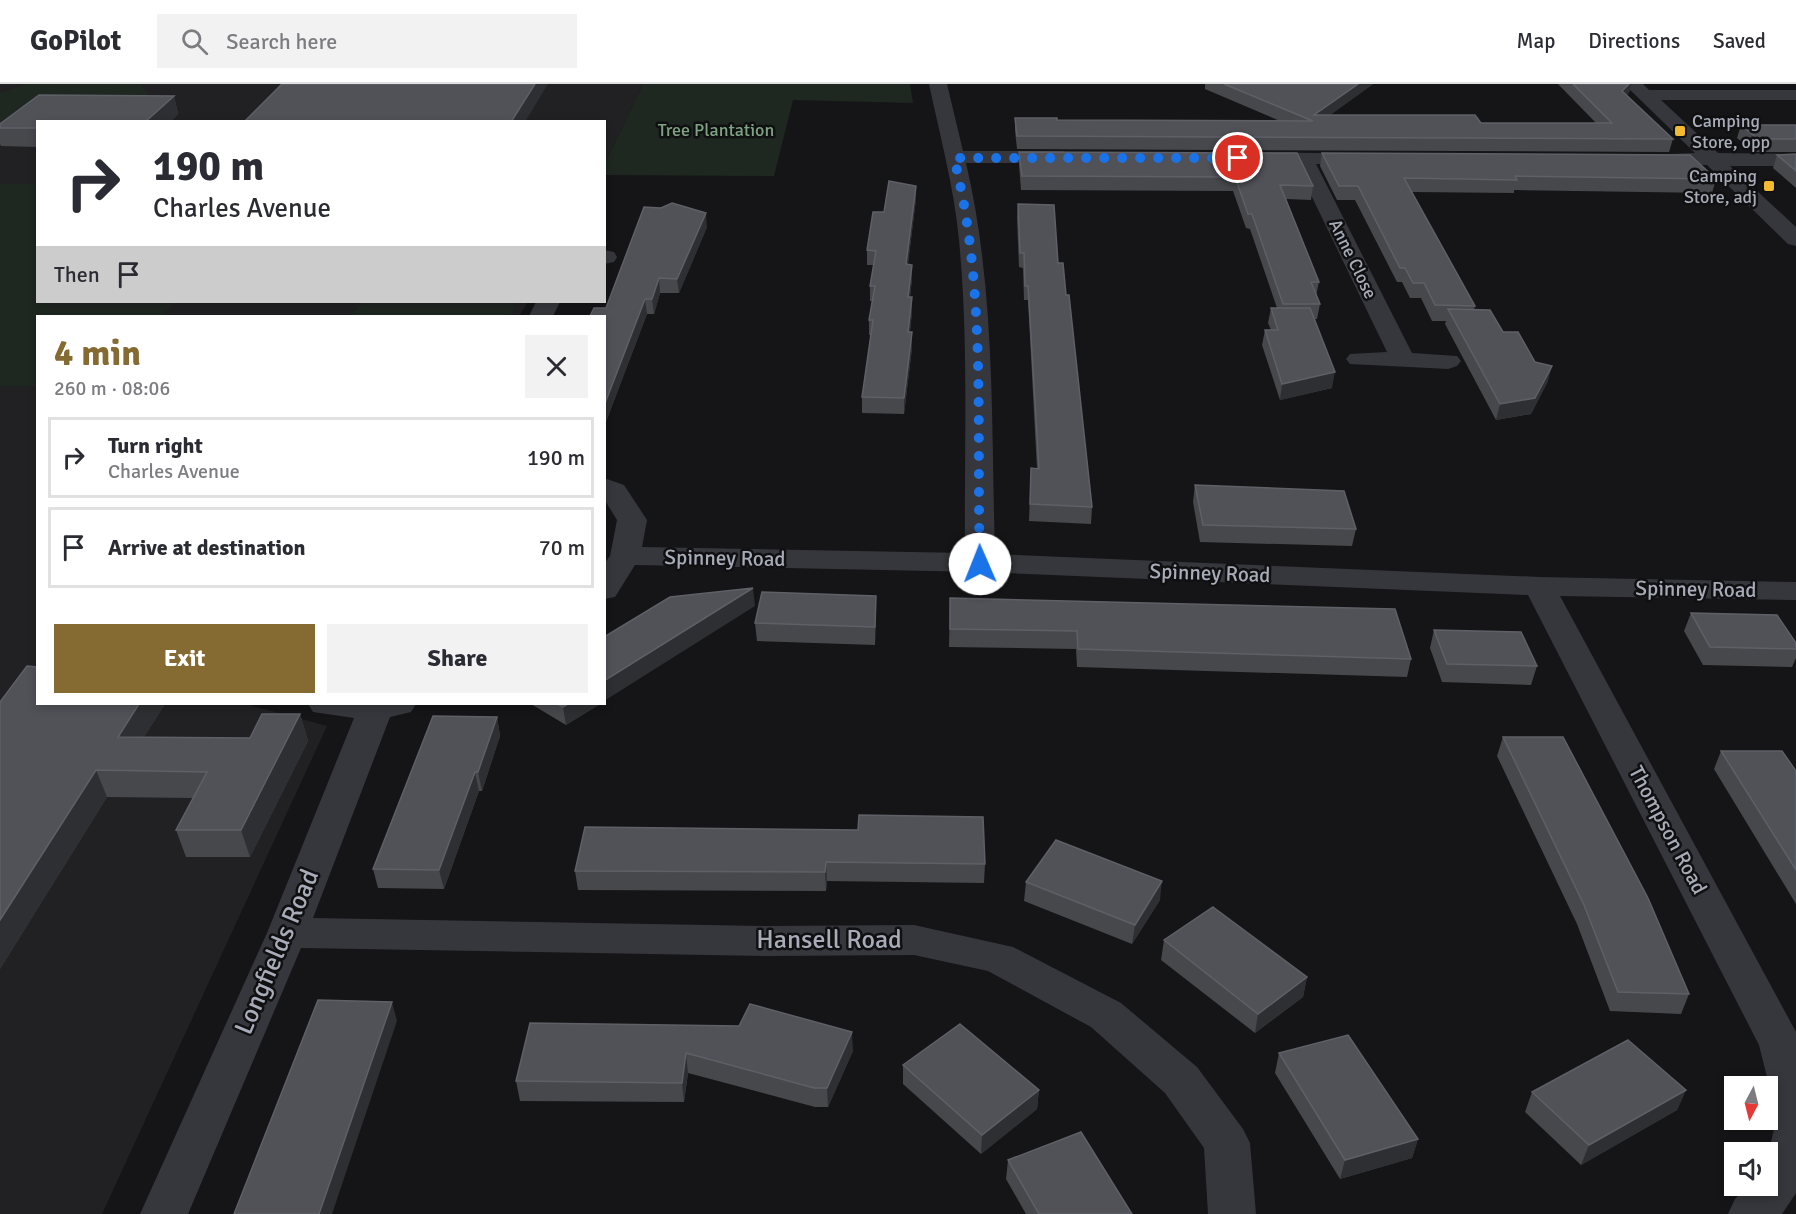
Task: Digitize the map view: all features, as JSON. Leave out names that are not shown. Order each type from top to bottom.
[{"type":"street","points":[[938,84],[970,239],[976,323],[980,564]]},
{"type":"street","points":[[1638,90],[1796,95]]},
{"type":"street","points":[[1638,90],[1792,233]]},
{"type":"street","points":[[954,158],[1085,157]]},
{"type":"street","points":[[1234,158],[1387,158]]},
{"type":"street","name":"Anne Close","points":[[1303,158],[1403,360]]},
{"type":"street","points":[[1627,159],[1796,160]]},
{"type":"street","points":[[1359,359],[1448,361]]},
{"type":"street","points":[[606,487],[614,491],[632,520],[625,556],[606,587]]},
{"type":"street","name":"Spinney Road","points":[[625,556],[980,564],[1539,586],[1796,591]]},
{"type":"street","name":"Thompson Road","points":[[1539,586],[1757,996],[1781,1045],[1794,1087]]},
{"type":"street","points":[[356,705],[387,706]]},
{"type":"street","name":"Longfields Road","points":[[164,1214],[387,706]]},
{"type":"street","name":"Hansell Road","points":[[287,933],[914,940],[998,958],[1106,1015],[1181,1080],[1227,1143],[1232,1214]]},
{"type":"street","points":[[1752,1214],[1759,1209],[1791,1161],[1796,1125]]},
{"type":"shaded area","points":[[0,84],[643,84],[606,161],[606,120],[36,120],[36,303],[527,303],[520,315],[36,315],[36,705],[250,705],[327,726],[102,1214],[0,1214]]},
{"type":"green space","points":[[28,84],[141,84],[149,97],[74,108],[0,134],[0,93]]},
{"type":"green space","name":"Tree Plantation","points":[[643,84],[910,84],[913,103],[793,100],[774,176],[606,175],[606,161]]},
{"type":"green space","points":[[0,184],[36,184],[36,303],[174,303],[163,315],[36,315],[36,386],[0,386]]},
{"type":"green space","points":[[361,303],[517,303],[511,315],[352,315]]},
{"type":"building","points":[[282,84],[535,84],[512,120],[246,120]]},
{"type":"building","points":[[1224,84],[1358,84],[1314,115],[1475,115],[1481,123],[1612,123],[1573,84],[1629,84],[1622,91],[1673,139],[1017,136],[1015,118],[1313,121]]},
{"type":"building","points":[[39,95],[174,96],[147,120],[36,120],[36,128],[0,128],[0,124]]},
{"type":"building","points":[[1741,125],[1796,125],[1796,139],[1758,139]]},
{"type":"building","points":[[1019,152],[1297,153],[1313,186],[1280,185],[1319,282],[1311,282],[1320,304],[1283,304],[1252,214],[1248,214],[1235,177],[1022,176]]},
{"type":"building","points":[[1322,153],[1690,155],[1716,179],[1515,176],[1517,180],[1404,178],[1475,306],[1435,305],[1424,283],[1413,283],[1405,268],[1400,268],[1358,186],[1339,186]]},
{"type":"building","points":[[1796,154],[1796,171],[1777,155]]},
{"type":"building","points":[[889,181],[916,186],[906,264],[912,265],[908,297],[912,297],[908,332],[912,332],[904,398],[862,397],[873,320],[869,320],[875,286],[870,286],[876,251],[867,250],[873,212],[884,212]]},
{"type":"building","points":[[672,203],[706,213],[677,279],[659,278],[652,299],[645,299],[606,401],[606,315],[590,315],[594,308],[606,308],[644,207],[661,208]]},
{"type":"building","points":[[1018,204],[1054,205],[1058,263],[1063,263],[1066,295],[1069,295],[1092,507],[1030,504],[1031,468],[1039,469],[1028,286],[1025,286],[1024,253],[1020,253]]},
{"type":"building","points":[[1271,308],[1310,308],[1335,372],[1282,384],[1265,330],[1278,330]]},
{"type":"building","points":[[1448,309],[1490,310],[1503,332],[1518,332],[1535,362],[1552,366],[1535,398],[1500,404]]},
{"type":"building","points":[[1195,485],[1344,491],[1356,529],[1203,525]]},
{"type":"building","points":[[753,588],[606,680],[606,636],[670,597]]},
{"type":"building","points":[[762,592],[876,596],[875,627],[755,623]]},
{"type":"building","points":[[950,598],[1395,609],[1411,659],[1078,649],[1077,631],[950,629]]},
{"type":"building","points":[[1691,613],[1777,615],[1796,643],[1796,649],[1710,647]]},
{"type":"building","points":[[1434,630],[1521,632],[1537,666],[1447,664]]},
{"type":"building","points":[[27,666],[36,667],[36,705],[138,705],[118,737],[250,738],[262,714],[300,714],[241,830],[176,830],[207,772],[96,770],[0,920],[0,702]]},
{"type":"building","points":[[433,716],[497,717],[439,870],[373,869]]},
{"type":"building","points":[[1503,737],[1563,737],[1648,898],[1689,994],[1618,992],[1584,905]]},
{"type":"building","points":[[1721,751],[1782,751],[1796,771],[1796,870]]},
{"type":"building","points":[[859,815],[983,817],[985,864],[826,862],[825,872],[575,871],[585,827],[858,830]]},
{"type":"building","points":[[1056,840],[1162,881],[1135,925],[1026,882]]},
{"type":"building","points":[[1213,907],[1307,977],[1258,1014],[1164,940]]},
{"type":"building","points":[[318,1000],[392,1002],[319,1214],[234,1214]]},
{"type":"building","points":[[750,1004],[852,1032],[827,1088],[814,1088],[686,1053],[682,1083],[516,1081],[530,1023],[739,1026]]},
{"type":"building","points":[[960,1024],[1039,1090],[982,1135],[903,1065]]},
{"type":"building","points":[[1348,1035],[1418,1139],[1345,1160],[1279,1053]]},
{"type":"building","points":[[1628,1040],[1686,1090],[1589,1145],[1532,1092]]},
{"type":"building","points":[[1081,1132],[1132,1214],[1039,1214],[1008,1160]]},
{"type":"place","name":"Camping Store, opp","points":[[1680,131]]},
{"type":"place","name":"Camping Store, adj","points":[[1769,186]]},
{"type":"route","points":[[980,564],[976,334],[970,239],[954,158],[1238,158]]}]
